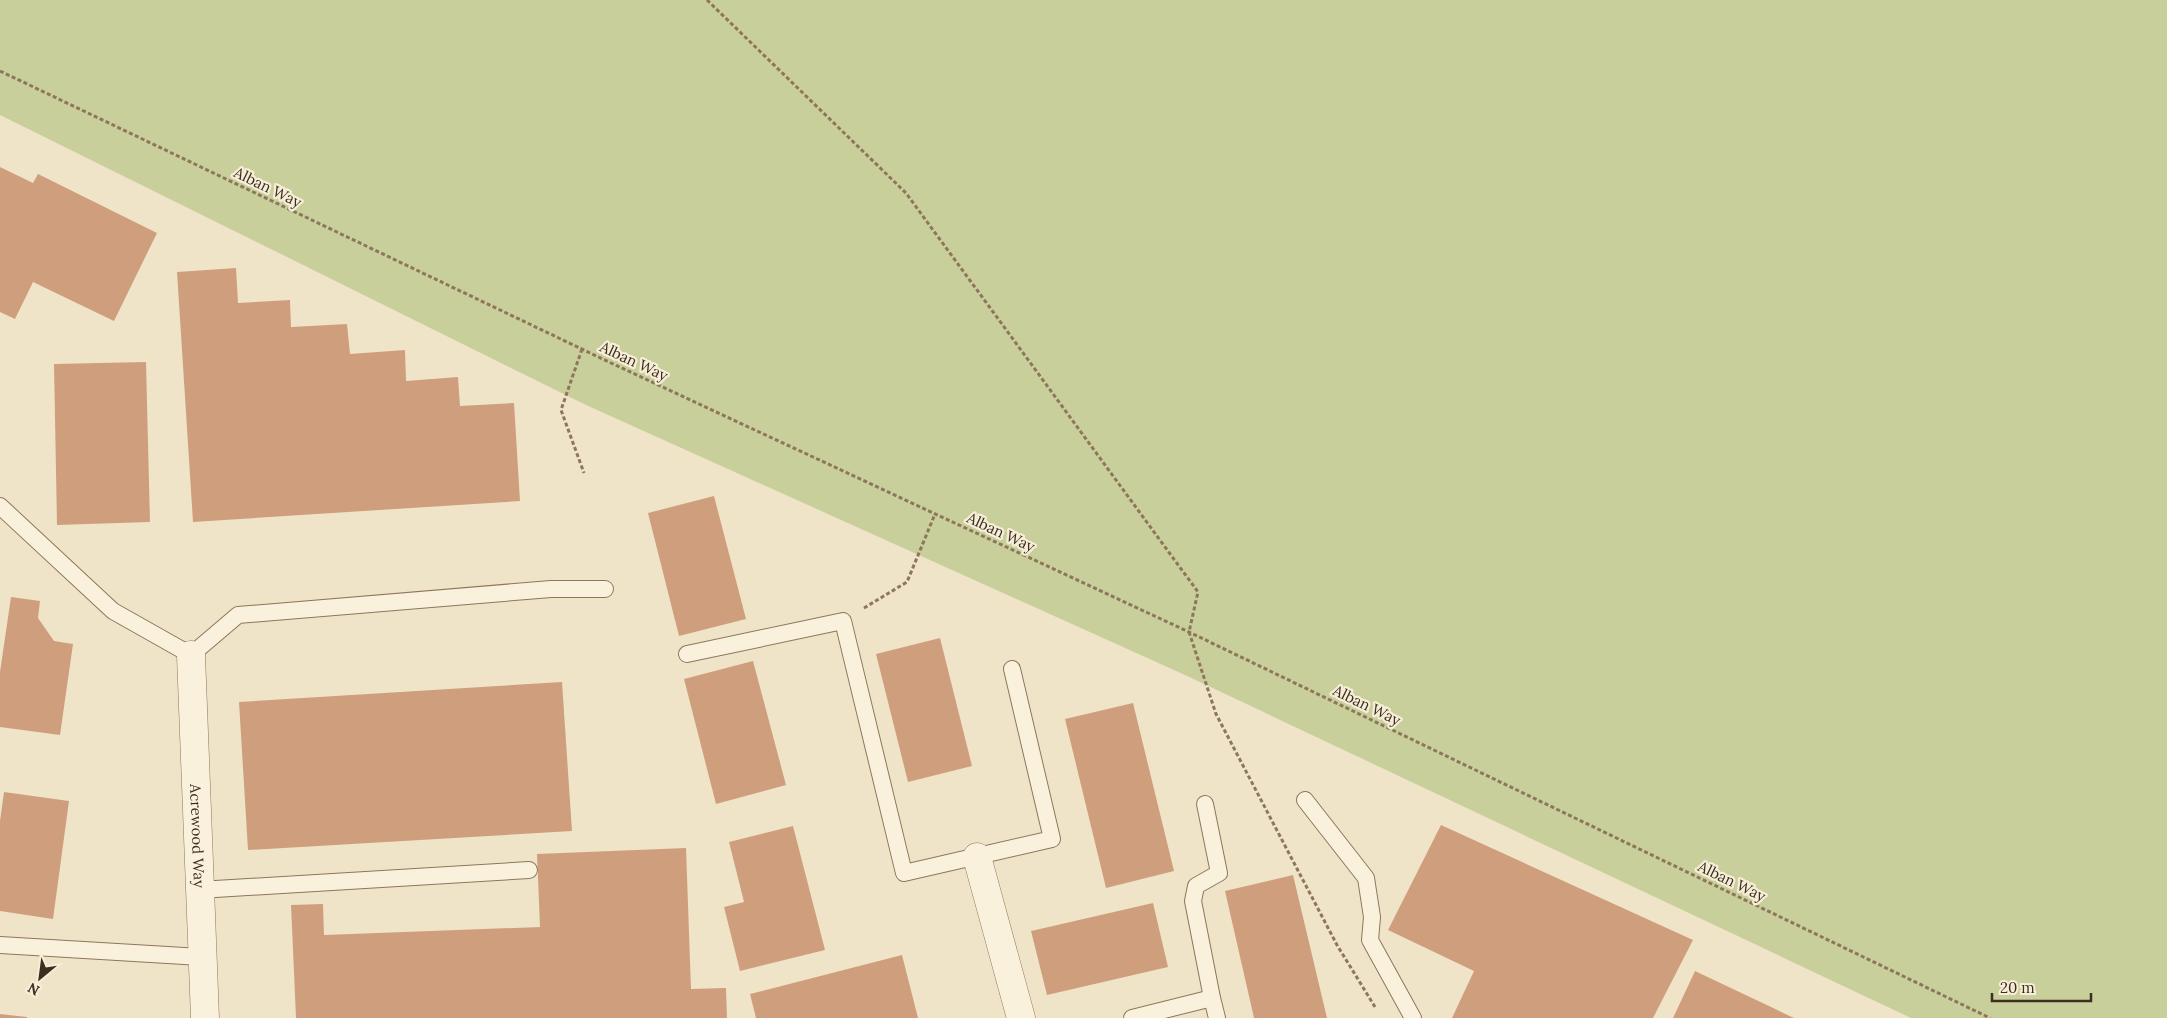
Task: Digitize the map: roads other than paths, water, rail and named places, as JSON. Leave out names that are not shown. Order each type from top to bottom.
[{"type":"street","name":"Acrewood Way","points":[[191,655],[201,957],[205,1018]]},
{"type":"street","points":[[977,857],[1022,1018]]},
{"type":"lane","points":[[0,506],[113,612],[191,655],[238,615],[552,589],[605,589]]},
{"type":"lane","points":[[687,654],[843,621],[904,873],[1052,839],[1012,669]]},
{"type":"lane","points":[[1305,800],[1366,878],[1372,917],[1370,940],[1412,1018]]},
{"type":"lane","points":[[1205,804],[1219,873],[1196,886],[1193,901],[1216,1018]]},
{"type":"lane","points":[[199,890],[529,870]]},
{"type":"lane","points":[[0,945],[201,957]]},
{"type":"lane","points":[[1132,1018],[1212,998]]}]
